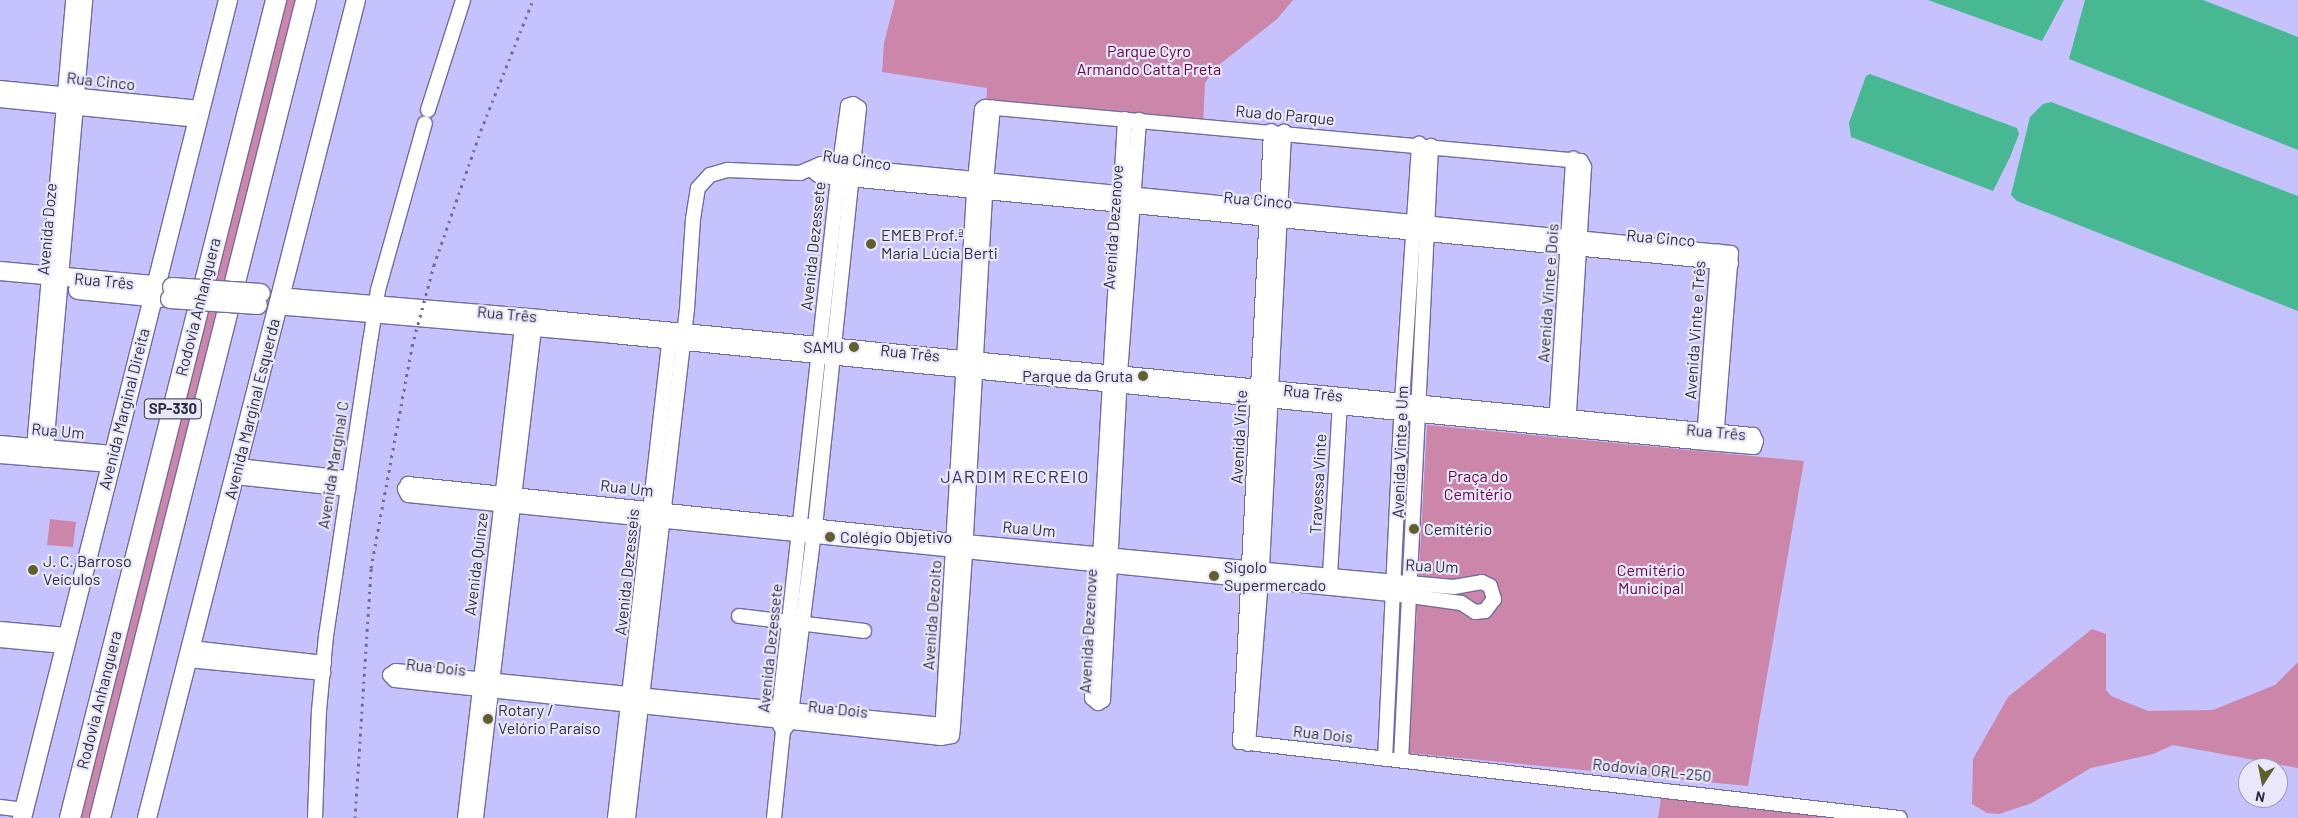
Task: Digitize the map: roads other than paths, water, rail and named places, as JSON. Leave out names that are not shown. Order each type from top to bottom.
[{"type":"highway","name":"Rodovia Anhanguera","points":[[70,818],[276,0]]},
{"type":"highway","name":"Rodovia Anhanguera","points":[[100,818],[306,0]]},
{"type":"main road","name":"Avenida Marginal Direita","points":[[23,814],[112,459],[162,292],[198,114],[228,0]]},
{"type":"main road","name":"Avenida Marginal Esquerda","points":[[147,818],[237,472],[278,301],[356,0]]},
{"type":"main road","name":"Rua Três","points":[[0,271],[55,282],[278,301]]},
{"type":"main road","name":"Rua Três","points":[[0,283],[55,282]]},
{"type":"street","name":"Avenida Doze","points":[[71,101],[73,0]]},
{"type":"street","name":"Avenida Doze","points":[[40,453],[71,101],[85,0]]},
{"type":"street","name":"Avenida Marginal C","points":[[315,818],[323,668],[348,483],[375,308],[426,117],[463,0]]},
{"type":"street","name":"Rua Cinco","points":[[0,88],[71,101]]},
{"type":"street","name":"Rua Cinco","points":[[0,100],[71,101],[198,114]]},
{"type":"street","name":"Rua do Parque","points":[[989,107],[1577,160]]},
{"type":"street","name":"Avenida Dezoito","points":[[948,731],[980,186],[989,107]]},
{"type":"street","name":"Avenida Dezenove","points":[[1105,560],[1092,698],[1098,704],[1103,700],[1105,560],[1121,263],[1132,119]]},
{"type":"street","name":"Avenida Vinte","points":[[1245,743],[1238,739],[1256,574],[1277,132]]},
{"type":"street","name":"Avenida Vinte e Um","points":[[1385,759],[1396,588],[1402,408],[1420,227],[1425,145]]},
{"type":"street","name":"Avenida Vinte e Dois","points":[[1563,423],[1574,242],[1584,167],[1577,160]]},
{"type":"street","name":"Rua Cinco","points":[[676,336],[698,188],[710,175],[728,170],[800,173],[821,164],[845,173],[1725,257]]},
{"type":"street","name":"Avenida Dezessete","points":[[774,818],[784,718],[808,529],[845,173]]},
{"type":"street","name":"Avenida Vinte e Um","points":[[1401,760],[1419,409],[1420,227]]},
{"type":"street","name":"Avenida Vinte e Três","points":[[1710,437],[1725,257]]},
{"type":"street","name":"Rua Três","points":[[278,301],[375,308],[676,336],[1710,437]]},
{"type":"street","name":"Avenida Quinze","points":[[465,818],[486,685],[528,322]]},
{"type":"street","name":"Avenida Dezesseis","points":[[628,818],[636,700],[676,336]]},
{"type":"street","name":"Travessa Vinte","points":[[1330,575],[1340,402]]},
{"type":"street","name":"Rua Um","points":[[0,443],[40,453]]},
{"type":"street","name":"Rua Um","points":[[0,456],[40,453],[112,459]]},
{"type":"street","points":[[237,472],[348,483]]},
{"type":"street","name":"Rua Um","points":[[508,499],[408,495],[405,489],[408,484],[508,499],[808,529],[960,547],[1396,588],[1461,603],[1480,612],[1491,607],[1494,599],[1490,586],[1482,582],[1454,587],[1411,590]]},
{"type":"street","name":"Rua Um","points":[[1256,574],[1330,575],[1396,588]]},
{"type":"street","points":[[739,616],[864,631]]},
{"type":"street","points":[[0,629],[66,641]]},
{"type":"street","points":[[0,640],[66,641]]},
{"type":"street","points":[[189,654],[323,668]]},
{"type":"street","name":"Rua Dois","points":[[486,685],[396,671],[390,675],[395,680],[486,685],[636,700],[784,718],[948,731]]},
{"type":"street","name":"Avenida Quinze","points":[[476,818],[486,685]]},
{"type":"street","name":"Avenida Dezesseis","points":[[615,818],[636,700]]},
{"type":"street","name":"Rua Dois","points":[[1245,743],[1401,760]]},
{"type":"street","name":"Rodovia ORL-250","points":[[1401,760],[1900,818]]},
{"type":"street","points":[[0,807],[23,814]]},
{"type":"railway","points":[[355,818],[371,568],[412,346],[434,265],[481,130],[533,0]]},
{"type":"place","name":"EMEB Prof.ª Maria Lúcia Berti","points":[[871,244]]},
{"type":"place","name":"SAMU","points":[[854,347]]},
{"type":"place","name":"Parque da Gruta","points":[[1143,376]]},
{"type":"place","name":"Cemitério","points":[[1414,529]]},
{"type":"place","name":"Colégio Objetivo","points":[[830,537]]},
{"type":"place","name":"J. C. Barroso Veículos","points":[[33,570]]},
{"type":"place","name":"Sigolo Supermercado","points":[[1214,576]]},
{"type":"place","name":"Rotary / Velório Paraíso","points":[[488,719]]},
{"type":"district","name":"JARDIM RECREIO","points":[[1015,476]]},
{"type":"park label","name":"Parque Cyro Armando Catta Preta","points":[[1149,60]]},
{"type":"park label","name":"Praça do Cemitério","points":[[1478,485]]},
{"type":"park label","name":"Cemitério Municipal","points":[[1651,579]]}]
